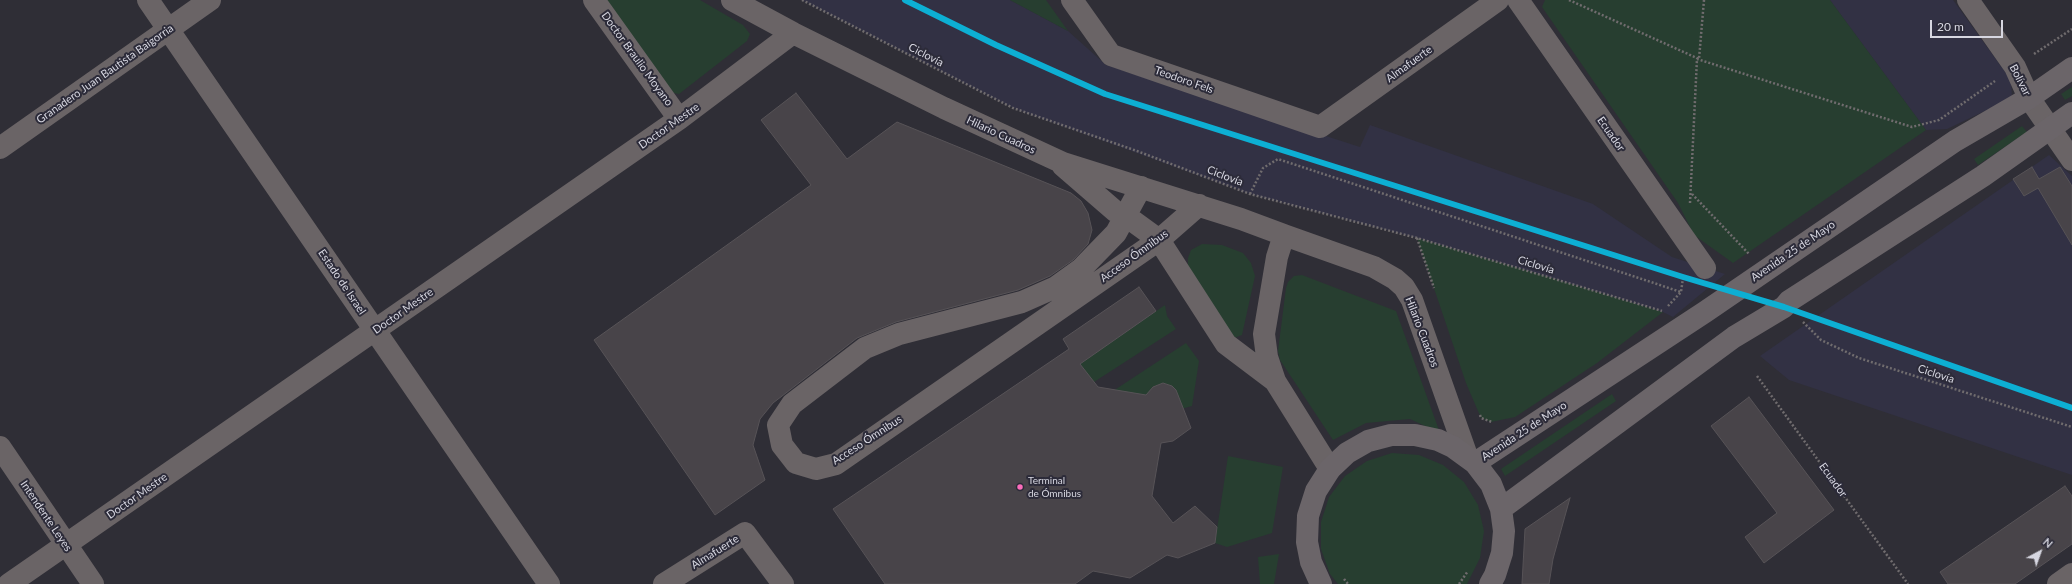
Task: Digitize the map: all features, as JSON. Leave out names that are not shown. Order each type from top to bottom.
[{"type":"main road","name":"Avenida 25 de Mayo","points":[[1471,460],[1705,312],[1955,141],[2029,98],[2072,68]]},
{"type":"main road","points":[[1501,509],[1734,337],[1784,307],[1789,301],[1983,176],[2072,113]]},
{"type":"main road","name":"Avenida 25 de Mayo","points":[[1319,583],[1311,562],[1307,542],[1308,516],[1316,491],[1330,469],[1354,449],[1368,441],[1391,435],[1415,435],[1438,440],[1471,460],[1491,484],[1501,509],[1504,531],[1502,553],[1495,575],[1490,584]]},
{"type":"street","name":"Estado de Israel","points":[[148,0],[549,584]]},
{"type":"street","name":"Granadero Juan Bautista Baigorria","points":[[0,148],[210,0]]},
{"type":"street","name":"Doctor Braulio Moyano","points":[[594,0],[679,119]]},
{"type":"street","name":"Hilario Cuadros","points":[[732,0],[793,33],[944,108],[1056,160],[1241,219],[1374,266],[1395,279],[1404,287],[1412,300],[1471,460]]},
{"type":"street","name":"Teodoro Fels","points":[[1072,0],[1111,55],[1320,127]]},
{"type":"street","name":"Almafuerte","points":[[1320,127],[1498,0]]},
{"type":"street","name":"Ecuador","points":[[1518,0],[1705,268]]},
{"type":"street","name":"Bolívar","points":[[1968,0],[2015,67],[2029,98],[2049,129],[2072,160]]},
{"type":"street","name":"Doctor Mestre","points":[[9,584],[679,119],[793,33]]},
{"type":"street","points":[[1056,160],[1115,211],[1126,216],[1158,240],[1226,344],[1275,381]]},
{"type":"street","name":"Acceso Ómnibus","points":[[1141,187],[1116,233],[1081,269],[1056,287],[1022,302],[899,334],[865,348],[792,404],[778,425],[782,445],[796,463],[816,468],[836,464],[1158,240],[1199,205]]},
{"type":"street","points":[[1284,235],[1276,256],[1264,334],[1266,356],[1275,381],[1330,469]]},
{"type":"street","name":"Intendente Leyes","points":[[0,448],[93,584]]},
{"type":"street","name":"Almafuerte","points":[[664,584],[745,533],[783,584]]},
{"type":"street","points":[[2058,584],[2072,574]]},
{"type":"path","name":"Ciclovía","points":[[802,0],[1013,108],[1137,151],[1250,194],[1417,238],[1663,312]]},
{"type":"path","points":[[1569,0],[1699,59],[1912,127],[1939,120],[2072,29]]},
{"type":"path","points":[[1684,238],[1691,194],[1704,0]]},
{"type":"path","points":[[1241,219],[1250,194],[1263,168],[1278,159],[1681,292]]},
{"type":"path","points":[[1417,238],[1434,289]]},
{"type":"path","points":[[1657,316],[1663,312],[1681,292],[1683,277]]},
{"type":"path","name":"Ciclovía","points":[[1803,322],[1821,340],[1860,358],[2072,427]]},
{"type":"path","name":"Ecuador","points":[[1757,376],[1908,584]]},
{"type":"path","points":[[1478,411],[1481,418],[1491,422],[1497,421]]},
{"type":"path","points":[[1459,584],[1471,568]]},
{"type":"path","points":[[1341,576],[1348,584]]},
{"type":"shaded area","points":[[802,0],[1010,0],[1068,31],[1106,65],[1360,147],[1370,125],[1593,204],[1672,257],[1725,274],[1673,317],[1663,312],[1417,238],[1250,194],[1013,108]]},
{"type":"shaded area","points":[[1830,0],[1953,0],[2011,80],[2012,98],[1947,129],[1926,130]]},
{"type":"shaded area","points":[[2049,155],[2072,176],[2072,475],[1789,380],[1760,356]]},
{"type":"green space","points":[[605,0],[700,0],[743,25],[750,34],[747,41],[679,94],[669,92]]},
{"type":"green space","points":[[1010,0],[1046,0],[1068,31]]},
{"type":"green space","points":[[1545,0],[1830,0],[1926,130],[1733,263],[1694,235],[1678,203],[1542,7]]},
{"type":"green space","points":[[2072,87],[2072,96],[2065,100],[2061,94]]},
{"type":"green space","points":[[2022,126],[2027,132],[1978,165],[1974,159]]},
{"type":"green space","points":[[1417,238],[1663,312],[1597,363],[1515,417],[1491,422],[1481,418],[1466,383]]},
{"type":"green space","points":[[1202,244],[1222,245],[1243,253],[1251,263],[1255,276],[1242,335],[1234,338],[1188,271],[1188,258],[1191,250]]},
{"type":"green space","points":[[1302,275],[1396,311],[1440,433],[1410,419],[1366,423],[1333,440],[1280,360],[1278,351],[1286,288],[1288,282],[1294,276]]},
{"type":"green space","points":[[1165,305],[1167,316],[1176,329],[1094,382],[1080,364]]},
{"type":"green space","points":[[1186,343],[1199,361],[1192,406],[1170,412],[1172,386],[1163,383],[1153,387],[1148,395],[1113,391]]},
{"type":"green space","points":[[1612,394],[1616,401],[1505,476],[1501,469]]},
{"type":"green space","points":[[1392,453],[1419,455],[1443,465],[1464,482],[1478,505],[1484,531],[1480,558],[1467,584],[1338,584],[1330,574],[1321,549],[1321,522],[1329,497],[1345,476],[1367,461]]},
{"type":"green space","points":[[1228,456],[1283,467],[1272,533],[1227,547],[1215,543]]},
{"type":"green space","points":[[1279,554],[1274,584],[1260,584],[1258,557]]},
{"type":"building","points":[[796,93],[847,159],[897,122],[1071,193],[1081,201],[1088,213],[1092,230],[1088,244],[1073,260],[1050,276],[1018,290],[896,322],[857,338],[773,403],[760,419],[753,445],[765,480],[715,515],[594,340],[811,185],[761,120]]},
{"type":"building","points":[[2032,167],[2039,179],[2060,167],[2072,186],[2072,245],[2038,188],[2024,196],[2013,179]]},
{"type":"building","name":"Terminal de Ómnibus","points":[[1139,287],[1156,311],[1080,364],[1098,387],[1146,395],[1153,387],[1163,383],[1172,386],[1176,390],[1191,428],[1173,441],[1161,443],[1152,496],[1173,523],[1195,506],[1217,527],[1215,543],[1178,558],[1167,555],[1130,578],[1093,571],[1075,584],[885,584],[833,509],[1069,349],[1063,339]]},
{"type":"building","points":[[1749,397],[1834,510],[1764,563],[1745,537],[1777,513],[1711,426]]},
{"type":"building","points":[[2065,486],[2072,496],[2072,544],[2015,584],[1948,584],[1940,572]]},
{"type":"building","points":[[1570,498],[1553,559],[1549,584],[1522,584],[1525,529]]},
{"type":"transit line","points":[[905,0],[996,45],[1105,94],[1683,277],[1784,307],[2072,408]]},
{"type":"place","name":"Terminal de Ómnibus","points":[[1020,487]]}]
